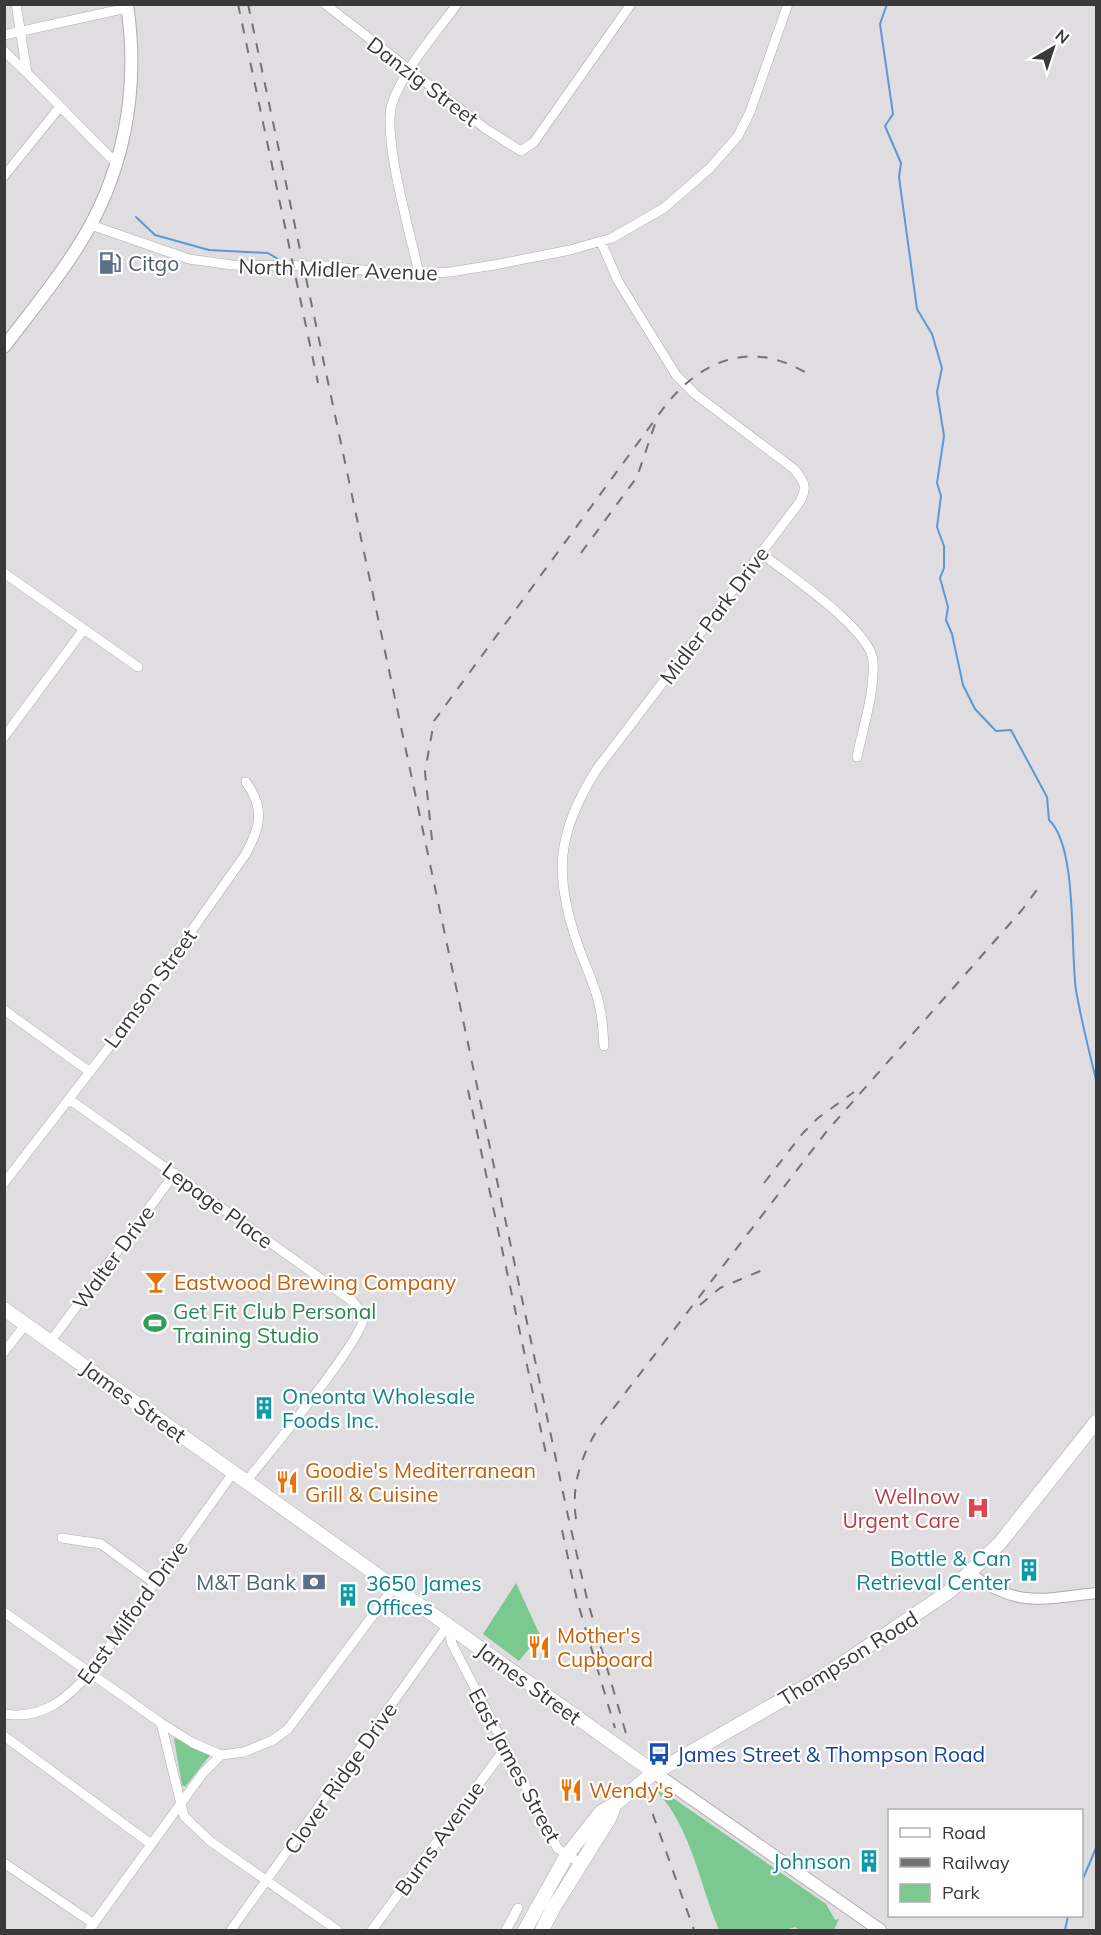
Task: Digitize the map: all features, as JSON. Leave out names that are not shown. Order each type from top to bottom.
[{"type":"main road","points":[[4,347],[75,251],[91,225],[117,164],[132,91],[132,50],[127,6]]},
{"type":"main road","name":"James Street","points":[[4,1309],[655,1773],[880,1930]]},
{"type":"main road","name":"Thompson Road","points":[[525,1930],[567,1855],[601,1812],[655,1773],[824,1676],[905,1624],[971,1574],[1018,1521],[1096,1422]]},
{"type":"main road","name":"Thompson Road","points":[[542,1930],[580,1863],[609,1819],[615,1804]]},
{"type":"street","points":[[16,4],[27,73]]},
{"type":"street","name":"Danzig Street","points":[[325,4],[486,129],[517,150],[525,150],[534,142],[627,6]]},
{"type":"street","points":[[418,274],[390,130],[393,102],[410,70],[457,4]]},
{"type":"street","name":"North Midler Avenue","points":[[91,225],[189,259],[232,266],[329,266],[418,274],[494,265],[601,242],[646,221],[664,208],[728,149],[750,112],[788,4]]},
{"type":"street","points":[[4,35],[127,6]]},
{"type":"street","points":[[4,51],[117,164]]},
{"type":"street","points":[[4,176],[59,108]]},
{"type":"street","name":"Midler Park Drive","points":[[601,242],[618,281],[675,375],[695,394],[794,469],[805,481],[804,496],[597,768],[578,799],[568,826],[562,860],[563,893],[576,940],[600,1008],[604,1046]]},
{"type":"street","points":[[761,553],[865,638],[873,660],[872,679],[857,757]]},
{"type":"street","points":[[4,573],[138,667]]},
{"type":"street","points":[[4,736],[84,629]]},
{"type":"street","name":"Lamson Street","points":[[4,1183],[122,1030],[254,840],[260,810],[255,795],[246,782]]},
{"type":"street","points":[[4,1010],[90,1072]]},
{"type":"street","name":"Lepage Place","points":[[69,1099],[352,1301],[364,1315],[364,1323],[343,1355],[246,1482]]},
{"type":"street","name":"Walter Drive","points":[[50,1342],[175,1173]]},
{"type":"street","points":[[4,1352],[26,1324]]},
{"type":"street","name":"East Milford Drive","points":[[5,1716],[18,1716],[52,1707],[69,1695],[90,1673],[233,1473]]},
{"type":"street","points":[[62,1538],[100,1544],[153,1583]]},
{"type":"street","points":[[971,1574],[992,1589],[1014,1598],[1040,1599],[1096,1593]]},
{"type":"street","points":[[4,1612],[161,1723],[193,1743],[221,1755],[244,1752],[273,1740],[288,1729],[394,1587]]},
{"type":"street","name":"East James Street","points":[[448,1625],[452,1644],[553,1839],[567,1855],[580,1863]]},
{"type":"street","name":"Clover Ridge Drive","points":[[231,1930],[448,1625]]},
{"type":"street","points":[[161,1723],[180,1805],[192,1825],[267,1882],[337,1930]]},
{"type":"street","points":[[4,1736],[151,1844]]},
{"type":"street","name":"Burns Avenue","points":[[372,1930],[506,1747]]},
{"type":"street","points":[[4,1863],[92,1927],[203,1773],[221,1755]]},
{"type":"street","points":[[506,1930],[518,1908]]},
{"type":"green space","points":[[516,1583],[540,1635],[519,1661],[483,1634]]},
{"type":"green space","points":[[177,1738],[211,1754],[185,1787],[182,1785],[174,1739]]},
{"type":"green space","points":[[656,1790],[673,1798],[826,1904],[835,1920],[839,1919],[834,1930],[800,1930],[795,1927],[785,1930],[719,1930],[686,1839],[668,1805]]},
{"type":"waterway","points":[[887,4],[880,24],[893,114],[885,126],[901,163],[899,177],[917,309],[932,334],[942,368],[937,392],[944,436],[937,483],[941,496],[937,527],[944,546],[944,568],[940,578],[948,607],[946,620],[952,634],[963,685],[975,709],[996,731],[1011,730],[1047,797],[1049,820],[1058,833],[1065,852],[1071,900],[1076,990],[1096,1080]]},
{"type":"waterway","points":[[136,217],[155,235],[209,250],[268,253],[278,259]]},
{"type":"waterway","points":[[1083,1879],[1096,1848]]},
{"type":"waterway","points":[[1065,1930],[1068,1917]]},
{"type":"railway","points":[[238,4],[318,383]]},
{"type":"railway","points":[[248,4],[568,1516],[587,1599],[627,1737]]},
{"type":"railway","points":[[432,840],[425,772],[434,721],[665,406],[696,376],[730,359],[768,358],[788,364],[808,374]]},
{"type":"railway","points":[[581,553],[637,477],[655,424]]},
{"type":"railway","points":[[576,1519],[576,1483],[582,1460],[599,1427],[827,1131],[1022,910],[1039,887]]},
{"type":"railway","points":[[468,1090],[546,1454]]},
{"type":"railway","points":[[764,1183],[803,1133],[818,1118],[854,1092]]},
{"type":"railway","points":[[700,1305],[720,1288],[765,1269]]},
{"type":"railway","points":[[562,1530],[577,1600],[615,1728]]},
{"type":"railway","points":[[646,1795],[694,1930]]},
{"type":"place","name":"Citgo","points":[[110,263]]},
{"type":"place","name":"Eastwood Brewing Company","points":[[156,1282]]},
{"type":"place","name":"Get Fit Club Personal Training Studio","points":[[155,1323]]},
{"type":"place","name":"Oneonta Wholesale Foods Inc.","points":[[264,1408]]},
{"type":"place","name":"Goodie's Mediterranean Grill & Cuisine","points":[[287,1482]]},
{"type":"place","name":"Wellnow Urgent Care","points":[[978,1508]]},
{"type":"place","name":"Bottle & Can Retrieval Center","points":[[1029,1570]]},
{"type":"place","name":"M&T Bank","points":[[314,1582]]},
{"type":"place","name":"3650 James Offices","points":[[348,1595]]},
{"type":"place","name":"Mother's Cupboard","points":[[539,1647]]},
{"type":"place","name":"James Street & Thompson Road","points":[[659,1754]]},
{"type":"place","name":"Wendy's","points":[[571,1790]]},
{"type":"place","name":"Johnson","points":[[869,1861]]}]
